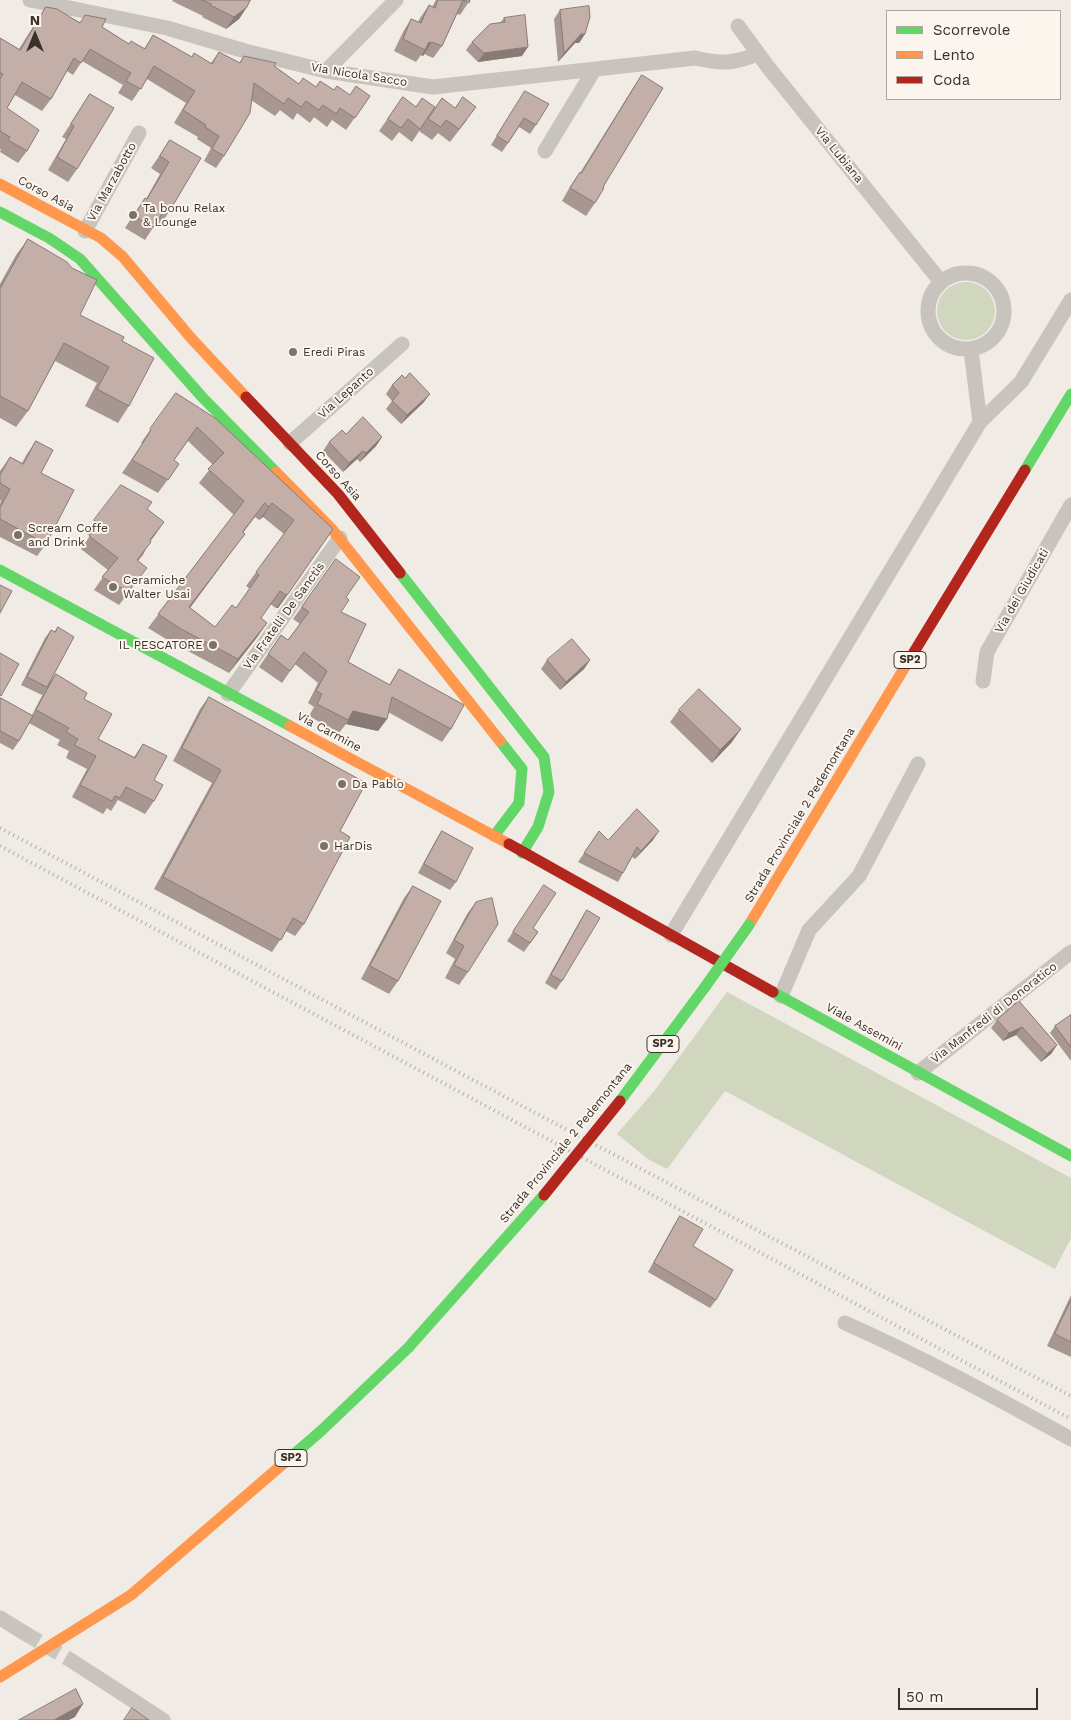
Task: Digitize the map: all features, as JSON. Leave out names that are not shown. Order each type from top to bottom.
[{"type":"main road","name":"Corso Asia","points":[[0,184],[101,238],[123,257],[191,338],[338,494],[544,757],[550,792],[538,827],[522,852]]},
{"type":"main road","points":[[0,212],[49,238],[80,259],[173,352],[203,398],[340,538],[522,769],[519,804],[494,836]]},
{"type":"main road","points":[[173,352],[191,338]]},
{"type":"main road","name":"Strada Provinciale 2 Pedemontana","points":[[0,1677],[132,1594],[322,1430],[408,1348],[544,1195],[620,1101],[749,926],[1071,394]]},
{"type":"main road","name":"Via Carmine","points":[[0,570],[494,836],[645,920]]},
{"type":"main road","name":"Viale Assemini","points":[[645,920],[918,1073],[1071,1156]]},
{"type":"street","name":"Via Nicola Sacco","points":[[30,0],[167,28],[245,51],[326,71],[433,87],[695,58],[716,63],[737,62],[758,54]]},
{"type":"street","points":[[326,71],[396,0]]},
{"type":"street","name":"Via Lubiana","points":[[738,26],[758,54],[941,282]]},
{"type":"street","points":[[545,151],[594,70]]},
{"type":"street","name":"Via Marzabotto","points":[[85,231],[139,132]]},
{"type":"street","points":[[965,273],[978,275],[990,281],[999,290],[1004,302],[1005,315],[1002,328],[984,346],[971,350],[959,349],[948,345],[938,337],[931,327],[928,315],[929,303],[933,292],[941,282],[952,276],[965,273]]},
{"type":"street","points":[[671,935],[980,422],[1021,382],[1071,300]]},
{"type":"street","name":"Via Lepanto","points":[[290,443],[402,344]]},
{"type":"street","points":[[971,350],[980,422]]},
{"type":"street","name":"Via dei Giudicati","points":[[983,681],[988,652],[1071,505]]},
{"type":"street","name":"Via Fratelli De Sanctis","points":[[228,694],[340,538]]},
{"type":"street","points":[[781,996],[810,930],[859,876],[918,764]]},
{"type":"street","name":"Via Manfredi di Donoratico","points":[[918,1073],[1071,952]]},
{"type":"street","points":[[845,1323],[927,1363],[1071,1439]]},
{"type":"street","points":[[0,1618],[26,1634]]},
{"type":"street","points":[[72,1661],[163,1720]]},
{"type":"green space","points":[[960,282],[972,282],[987,290],[995,305],[995,317],[987,332],[972,340],[960,340],[945,332],[937,317],[937,305],[945,290]]},
{"type":"green space","points":[[727,992],[1071,1178],[1071,1238],[1055,1269],[725,1091],[667,1169],[648,1159],[617,1134],[655,1090]]},
{"type":"building","points":[[202,0],[250,0],[247,7],[234,17]]},
{"type":"building","points":[[438,0],[463,0],[442,46],[429,42],[425,50],[403,39],[411,19],[421,23],[429,5],[435,8]]},
{"type":"building","points":[[589,6],[590,17],[585,34],[581,34],[564,53],[560,10]]},
{"type":"building","points":[[46,7],[57,9],[80,23],[85,15],[106,19],[102,27],[129,44],[131,41],[145,49],[153,35],[192,57],[194,53],[212,64],[219,52],[240,63],[244,56],[276,63],[274,66],[299,84],[303,78],[316,87],[320,81],[334,90],[337,86],[350,95],[356,86],[370,96],[355,118],[340,108],[336,114],[323,105],[319,110],[306,101],[301,107],[288,98],[284,104],[254,83],[250,113],[224,156],[212,149],[219,136],[183,110],[195,91],[154,66],[141,89],[126,81],[131,73],[90,49],[81,63],[74,58],[51,99],[22,82],[7,108],[39,130],[27,151],[8,140],[10,137],[0,131],[0,79],[3,74],[0,73],[0,38],[20,50]]},
{"type":"building","points":[[525,15],[528,47],[484,53],[472,42],[490,24],[505,22],[504,18]]},
{"type":"building","points":[[642,75],[663,88],[595,203],[570,188]]},
{"type":"building","points":[[525,91],[549,104],[536,125],[524,118],[508,143],[497,136]]},
{"type":"building","points":[[90,94],[114,108],[77,169],[57,157],[74,126],[71,124]]},
{"type":"building","points":[[403,97],[416,107],[422,98],[435,107],[420,129],[408,119],[401,128],[388,119]]},
{"type":"building","points":[[463,97],[476,107],[459,129],[446,120],[441,127],[428,119],[442,98],[455,108]]},
{"type":"building","points":[[170,140],[201,158],[169,212],[164,210],[154,227],[134,216],[145,198],[147,199],[169,162],[160,156]]},
{"type":"building","points":[[28,239],[67,262],[72,268],[97,280],[80,315],[124,337],[122,341],[154,358],[129,406],[97,389],[109,367],[64,343],[28,411],[0,396],[0,289]]},
{"type":"building","points":[[410,373],[430,394],[407,415],[392,401],[399,393],[392,385],[402,375],[405,378]]},
{"type":"building","points":[[176,393],[215,418],[333,529],[288,594],[286,595],[280,591],[261,618],[267,623],[238,659],[181,629],[158,614],[244,501],[208,469],[224,453],[197,427],[174,460],[179,464],[168,480],[132,460],[150,429]],"holes":[[[265,503],[269,507],[272,503],[294,520],[256,572],[259,575],[236,608],[232,605],[215,627],[189,607],[245,534],[243,532]]]},
{"type":"building","points":[[363,417],[382,437],[366,453],[363,451],[349,463],[329,442],[342,430],[346,434]]},
{"type":"building","points":[[36,441],[53,450],[41,473],[74,490],[46,544],[0,519],[0,508],[10,489],[0,483],[0,475],[10,457],[23,464]]},
{"type":"building","points":[[121,485],[152,502],[147,509],[164,522],[137,560],[147,568],[128,592],[102,577],[118,558],[89,536],[99,524],[94,520]]},
{"type":"building","points":[[336,559],[360,577],[346,597],[349,600],[341,612],[366,624],[348,662],[390,685],[399,669],[464,705],[451,729],[392,697],[387,719],[353,711],[348,720],[317,704],[322,694],[316,691],[327,671],[304,652],[290,671],[268,654],[281,635],[288,640],[309,612],[302,607]]},
{"type":"building","points":[[0,585],[12,591],[0,613]]},
{"type":"building","points":[[58,627],[74,637],[47,687],[27,677],[51,630],[55,632]]},
{"type":"building","points":[[572,639],[590,660],[566,682],[547,660]]},
{"type":"building","points":[[0,653],[19,664],[1,696],[0,695]]},
{"type":"building","points":[[56,674],[87,693],[84,699],[112,714],[98,739],[135,758],[143,744],[167,756],[154,780],[163,785],[154,801],[126,787],[120,798],[115,796],[112,801],[80,785],[96,756],[74,745],[78,739],[66,732],[69,728],[36,710]]},
{"type":"building","points":[[699,689],[741,729],[720,750],[679,710]]},
{"type":"building","points":[[209,697],[366,783],[340,831],[350,837],[304,924],[293,918],[281,940],[163,877],[221,770],[182,748]]},
{"type":"building","points":[[1,698],[33,716],[19,741],[0,731]]},
{"type":"building","points":[[637,809],[659,831],[641,851],[637,847],[623,873],[584,853],[599,831],[608,840]]},
{"type":"building","points":[[442,831],[473,848],[456,882],[424,864]]},
{"type":"building","points":[[544,885],[556,893],[533,928],[538,932],[530,943],[513,932]]},
{"type":"building","points":[[413,886],[441,901],[398,981],[370,966]]},
{"type":"building","points":[[492,898],[498,924],[468,972],[454,965],[464,946],[454,940],[476,902]]},
{"type":"building","points":[[587,910],[600,918],[562,981],[551,975]]},
{"type":"building","points":[[1019,1001],[1057,1045],[1047,1054],[1022,1027],[1009,1033],[997,1020]]},
{"type":"building","points":[[1071,1015],[1071,1047],[1055,1026]]},
{"type":"building","points":[[680,1216],[703,1229],[693,1246],[733,1270],[716,1300],[654,1263]]},
{"type":"building","points":[[1071,1300],[1071,1342],[1055,1334]]},
{"type":"building","points":[[76,1689],[83,1704],[54,1720],[19,1720]]},
{"type":"building","points":[[132,1708],[149,1720],[124,1720]]},
{"type":"tunnel","points":[[26,1634],[72,1661]]},
{"type":"railway","points":[[0,828],[1071,1396]]},
{"type":"railway","points":[[0,846],[1071,1419]]},
{"type":"traffic: fast","points":[[0,212],[49,238],[80,259],[203,398],[276,472]]},
{"type":"traffic: fast","points":[[1025,470],[1071,394]]},
{"type":"traffic: fast","points":[[0,570],[290,726]]},
{"type":"traffic: fast","points":[[400,573],[544,757],[549,792],[538,827],[522,853]]},
{"type":"traffic: fast","points":[[494,836],[519,803],[522,769],[500,741]]},
{"type":"traffic: fast","points":[[705,987],[749,925]]},
{"type":"traffic: fast","points":[[620,1101],[705,987]]},
{"type":"traffic: fast","points":[[773,992],[1071,1156]]},
{"type":"traffic: fast","points":[[284,1463],[322,1430],[408,1348],[544,1195]]},
{"type":"traffic: slow","points":[[0,184],[101,238],[123,257],[191,338],[246,397]]},
{"type":"traffic: slow","points":[[276,472],[331,528],[500,741]]},
{"type":"traffic: slow","points":[[749,925],[914,652]]},
{"type":"traffic: slow","points":[[290,726],[509,844]]},
{"type":"traffic: slow","points":[[0,1677],[131,1595],[284,1463]]},
{"type":"traffic: jam","points":[[246,397],[338,494],[400,573]]},
{"type":"traffic: jam","points":[[914,652],[1025,470]]},
{"type":"traffic: jam","points":[[509,844],[773,992]]},
{"type":"traffic: jam","points":[[544,1195],[620,1101]]},
{"type":"place","name":"Ta bonu Relax & Lounge","points":[[133,215]]},
{"type":"place","name":"Eredi Piras","points":[[293,352]]},
{"type":"place","name":"Scream Coffe and Drink","points":[[18,535]]},
{"type":"place","name":"Ceramiche Walter Usai","points":[[113,587]]},
{"type":"place","name":"IL PESCATORE","points":[[213,645]]},
{"type":"place","name":"Da Pablo","points":[[342,784]]},
{"type":"place","name":"HarDis","points":[[324,846]]}]
